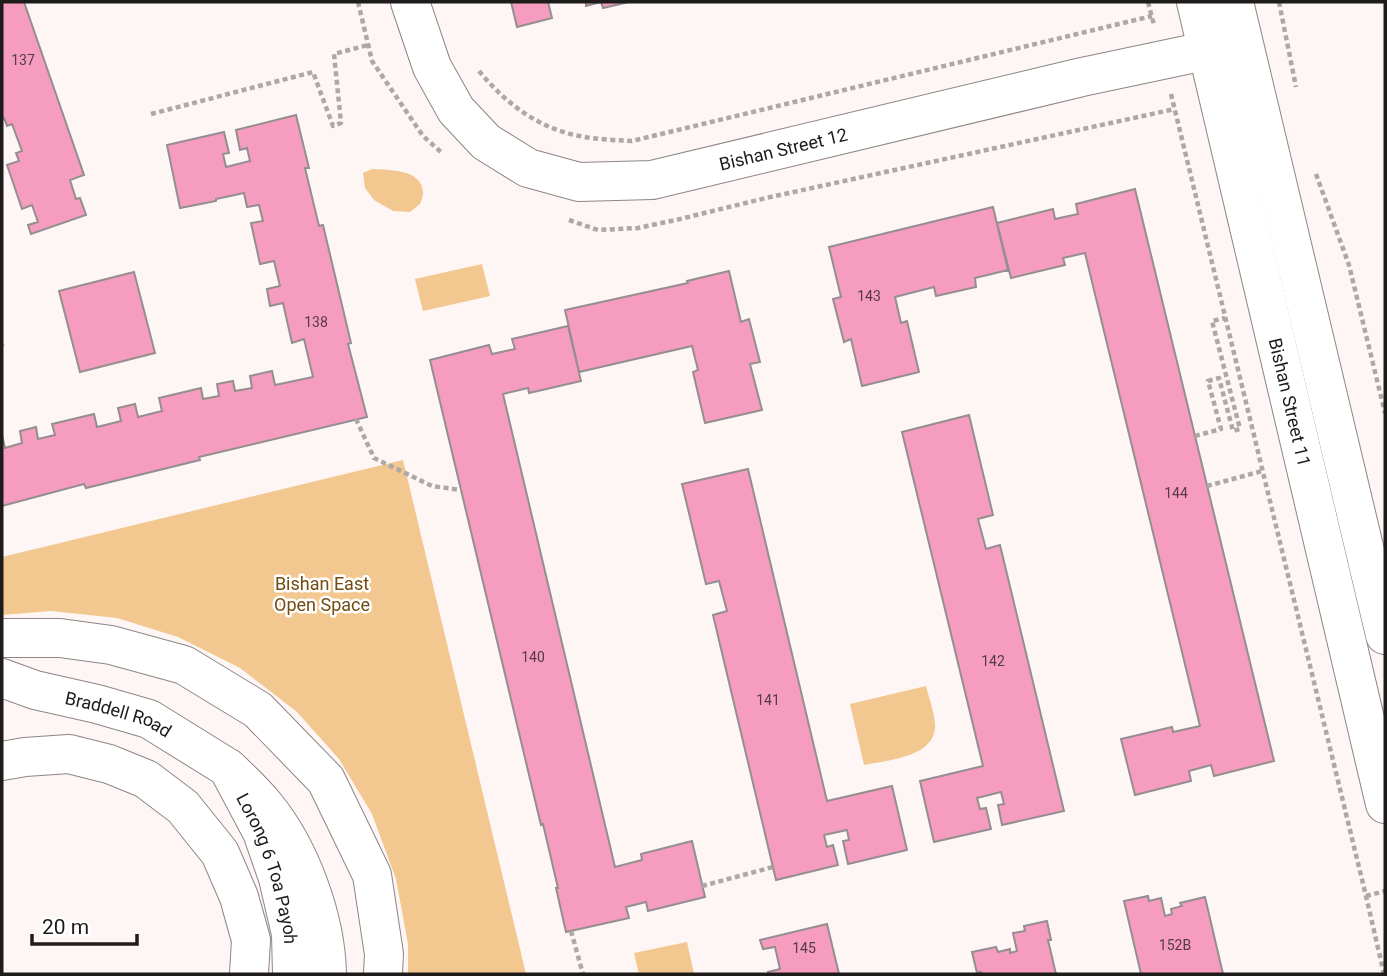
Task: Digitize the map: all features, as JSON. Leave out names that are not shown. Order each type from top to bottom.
[{"type":"main road","name":"Bishan Street 12","points":[[410,2],[432,67],[456,110],[486,142],[528,168],[579,182],[652,180],[1082,77],[1225,47]]},
{"type":"main road","name":"Bishan Street 11","points":[[1196,2],[1225,47],[1385,635]]},
{"type":"main road","name":"Bishan Street 11","points":[[1234,2],[1225,47],[1385,804]]},
{"type":"main road","points":[[2,638],[60,638],[111,645],[184,665],[258,710],[326,780],[372,875],[384,954],[383,974]]},
{"type":"main road","name":"Braddell Road","points":[[2,678],[35,690],[149,719],[228,768],[267,807],[297,854],[320,917],[327,974]]},
{"type":"main road","points":[[2,761],[69,754],[109,764],[146,779],[183,807],[220,853],[239,897],[251,940],[248,974]]},
{"type":"main road","name":"Lorong 6 Toa Payoh","points":[[228,768],[262,832],[278,878],[291,933],[292,974]]},
{"type":"path","points":[[1279,2],[1297,92]]},
{"type":"path","points":[[479,70],[494,89],[526,116],[566,133],[632,141],[1152,16]]},
{"type":"path","points":[[151,114],[313,72],[332,125],[341,123],[334,54],[368,45]]},
{"type":"path","points":[[1174,109],[1384,974]]},
{"type":"path","points":[[1315,172],[1349,265],[1385,413]]},
{"type":"path","points":[[1195,436],[1221,429],[1208,381],[1219,378],[1233,431],[1240,429],[1212,321],[1225,318]]},
{"type":"path","points":[[356,419],[374,458],[432,486],[461,490]]},
{"type":"path","points":[[1207,486],[1262,471]]},
{"type":"path","points":[[702,886],[773,867]]},
{"type":"path","points":[[1366,897],[1385,891]]},
{"type":"path","points":[[571,931],[583,974]]},
{"type":"green space","points":[[372,169],[404,172],[417,179],[422,185],[423,193],[420,204],[410,212],[393,211],[374,200],[365,188],[363,173]]},
{"type":"green space","points":[[482,264],[490,296],[423,311],[415,279]]},
{"type":"green space","name":"Bishan East Open Space","points":[[403,460],[526,974],[408,974],[408,944],[396,879],[372,814],[339,759],[297,712],[240,668],[178,637],[117,618],[51,611],[2,615],[2,557]]},
{"type":"green space","points":[[926,686],[935,724],[934,735],[928,744],[898,759],[864,765],[850,704]]},
{"type":"green space","points":[[687,942],[694,974],[639,974],[634,953]]},
{"type":"building","points":[[2,2],[24,2],[84,175],[70,180],[76,199],[80,198],[86,215],[31,234],[28,225],[38,222],[32,205],[22,209],[7,165],[19,161],[16,153],[22,151],[12,124],[7,126],[4,118],[2,119]]},
{"type":"building","points":[[511,2],[548,2],[552,18],[517,27]]},
{"type":"building","points":[[601,2],[629,2],[603,8]]},
{"type":"building","points":[[296,115],[309,168],[305,168],[319,226],[323,225],[351,343],[348,344],[367,417],[199,457],[200,460],[86,488],[84,484],[2,506],[2,435],[5,448],[22,443],[20,431],[36,427],[38,439],[55,435],[52,424],[94,414],[97,427],[121,421],[118,408],[135,404],[138,417],[162,411],[159,398],[201,388],[203,399],[219,396],[217,384],[233,381],[235,391],[252,388],[250,376],[272,371],[275,385],[313,377],[304,339],[292,343],[283,303],[270,306],[267,289],[280,286],[274,261],[260,264],[251,223],[263,221],[259,205],[247,207],[244,193],[180,208],[167,145],[224,132],[229,153],[223,154],[226,167],[250,161],[247,148],[240,150],[236,130]]},
{"type":"building","points":[[1135,189],[1274,761],[1214,776],[1211,765],[1189,771],[1191,781],[1135,795],[1121,739],[1172,727],[1173,732],[1200,726],[1085,253],[1063,258],[1065,265],[1011,278],[997,223],[1053,209],[1055,219],[1078,214],[1076,204]]},
{"type":"building","points":[[993,207],[1008,270],[975,278],[976,287],[936,296],[934,287],[895,297],[901,323],[907,321],[919,372],[862,386],[851,339],[844,342],[833,299],[841,297],[829,247]]},
{"type":"building","points":[[729,271],[741,322],[749,319],[760,362],[750,364],[762,410],[705,423],[693,372],[698,370],[692,346],[579,372],[565,310],[688,283],[687,281]]},
{"type":"building","points":[[134,272],[155,353],[80,372],[59,291]]},
{"type":"building","points":[[568,326],[581,381],[529,393],[528,388],[503,394],[615,867],[642,860],[641,854],[692,841],[705,897],[648,911],[646,902],[626,907],[629,918],[566,932],[543,824],[541,825],[430,360],[489,345],[492,354],[515,349],[512,339]]},
{"type":"building","points":[[969,415],[993,515],[978,519],[986,549],[1000,545],[1064,811],[1002,825],[998,805],[1004,804],[1001,792],[977,798],[980,809],[986,808],[991,829],[934,842],[920,781],[983,766],[902,432]]},
{"type":"building","points":[[748,469],[827,801],[892,786],[907,850],[848,864],[843,841],[849,840],[847,830],[824,835],[827,847],[833,845],[838,865],[776,880],[713,615],[727,611],[719,581],[706,584],[682,484]]},
{"type":"building","points":[[1148,896],[1149,901],[1161,898],[1165,916],[1172,914],[1171,909],[1182,906],[1180,903],[1205,897],[1223,974],[1141,974],[1124,901]]},
{"type":"building","points":[[1047,921],[1051,940],[1048,940],[1056,974],[977,973],[972,952],[996,947],[998,952],[1010,949],[1010,953],[1017,951],[1013,933],[1025,931],[1024,926]]},
{"type":"building","points":[[827,924],[839,974],[769,974],[768,972],[780,969],[775,947],[763,949],[760,940]]}]
